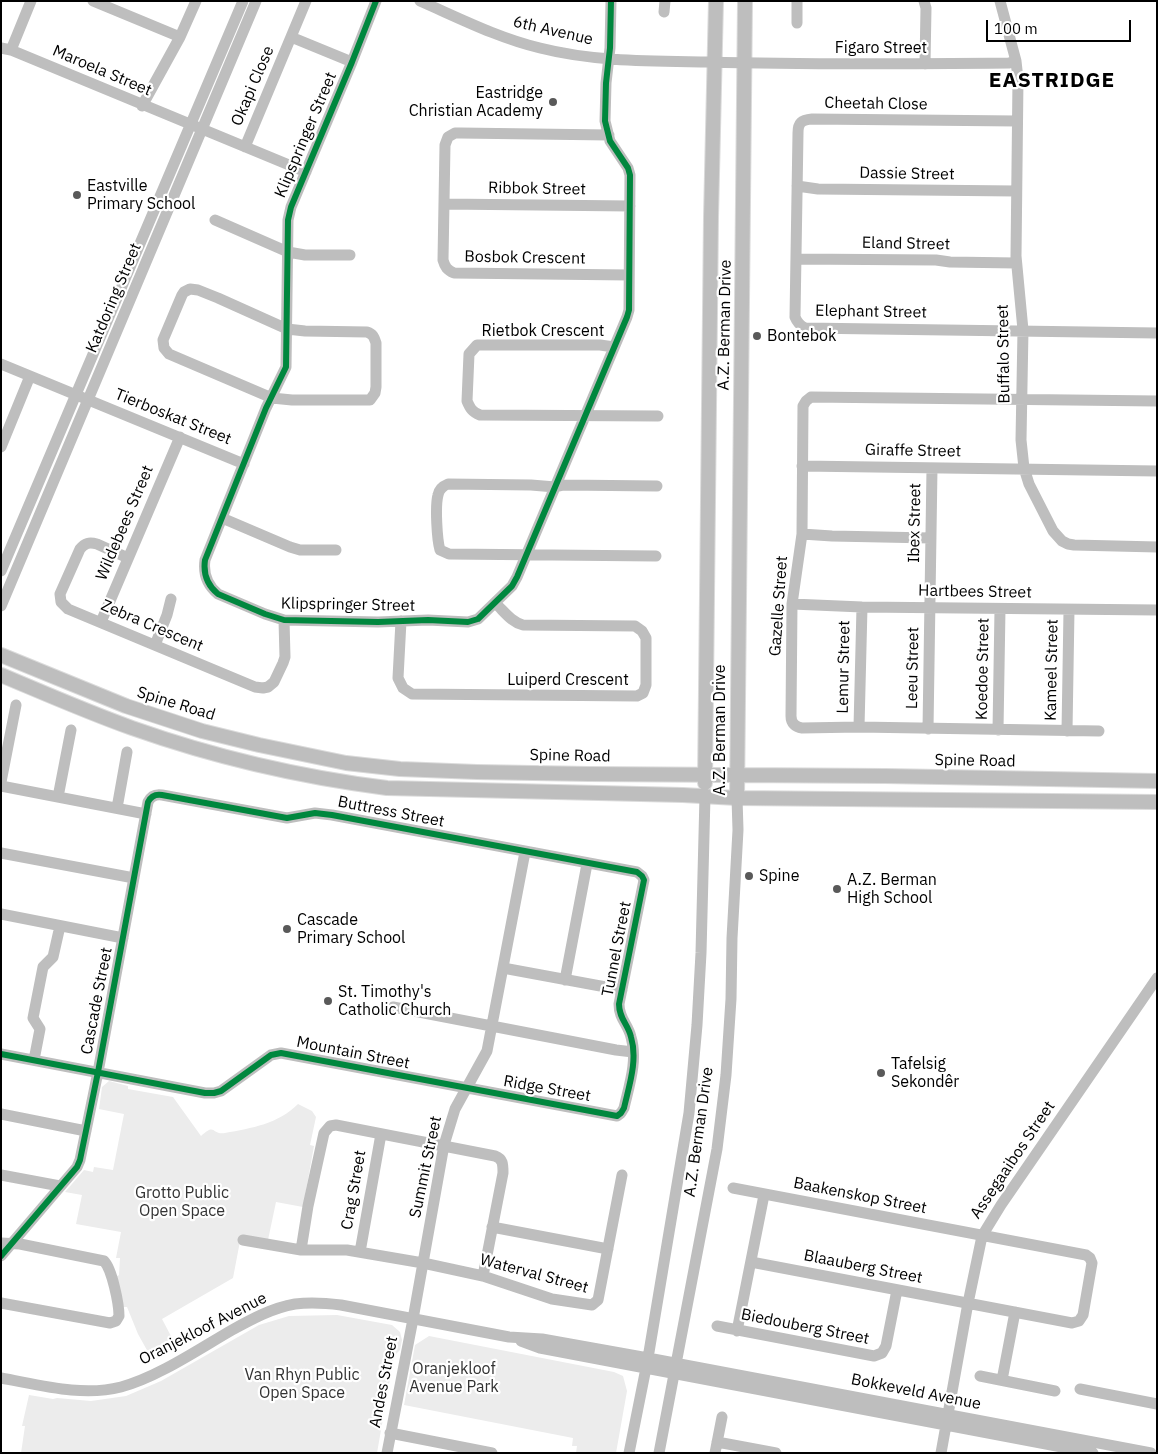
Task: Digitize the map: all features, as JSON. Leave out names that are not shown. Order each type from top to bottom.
[{"type":"main road","name":"A.Z. Berman Drive","points":[[705,796],[716,1]]},
{"type":"main road","name":"A.Z. Berman Drive","points":[[737,798],[745,1]]},
{"type":"main road","name":"Spine Road","points":[[1,654],[96,695],[167,720],[258,746],[346,763],[400,769],[705,776],[885,776],[1157,781]]},
{"type":"main road","points":[[1,675],[97,715],[172,741],[232,758],[341,782],[387,788],[737,798],[1157,802]]},
{"type":"street","points":[[6,49],[31,1]]},
{"type":"street","points":[[93,1],[180,37]]},
{"type":"street","points":[[142,106],[180,37],[196,1]]},
{"type":"street","name":"Katdoring Street","points":[[1,571],[243,1]]},
{"type":"street","name":"Katdoring Street","points":[[1,606],[256,1]]},
{"type":"street","name":"Okapi Close","points":[[245,147],[306,1]]},
{"type":"street","name":"Klipspringer Street","points":[[376,1],[291,206],[288,220],[286,368],[205,560],[204,572],[208,583],[216,592],[265,614],[284,620],[468,622],[478,619],[512,586],[517,577],[629,310],[630,175],[628,168],[610,141],[605,121],[611,1]]},
{"type":"street","name":"6th Avenue","points":[[420,1],[514,41],[558,52],[609,60],[745,63]]},
{"type":"street","points":[[797,1],[797,23]]},
{"type":"street","points":[[924,1],[926,8],[925,64]]},
{"type":"street","name":"Buffalo Street","points":[[1000,1],[1016,61],[1018,93],[1016,263],[1023,330],[1021,440],[1024,468],[1029,484],[1053,531],[1068,544],[1157,547]]},
{"type":"street","points":[[290,37],[352,62]]},
{"type":"street","name":"Maroela Street","points":[[6,49],[306,172]]},
{"type":"street","name":"Figaro Street","points":[[745,63],[925,64],[1009,63],[1016,61]]},
{"type":"street","name":"Cheetah Close","points":[[797,186],[798,126],[804,120],[1017,121]]},
{"type":"street","name":"Bosbok Crescent","points":[[609,135],[460,133],[451,135],[446,140],[445,145],[443,260],[448,271],[454,273],[629,275]]},
{"type":"street","name":"Dassie Street","points":[[797,186],[818,189],[1016,191]]},
{"type":"street","name":"Elephant Street","points":[[797,186],[795,316],[796,321],[805,328],[1157,333]]},
{"type":"street","name":"Ribbok Street","points":[[444,204],[630,206]]},
{"type":"street","points":[[215,220],[288,252],[305,255],[350,255]]},
{"type":"street","name":"Eland Street","points":[[796,259],[936,260],[1016,263]]},
{"type":"street","points":[[190,289],[218,298],[287,328],[305,331],[370,333],[375,338],[376,343],[375,393],[370,400],[292,400],[272,398],[169,354],[164,348],[163,340],[182,295],[190,289]]},
{"type":"street","name":"Rietbok Crescent","points":[[585,415],[480,415],[475,413],[471,410],[467,401],[469,354],[479,344],[600,345],[614,347]]},
{"type":"street","name":"Tierboskat Street","points":[[1,364],[244,464]]},
{"type":"street","points":[[2,444],[30,376]]},
{"type":"street","name":"Gazelle Street","points":[[1099,731],[798,728],[793,724],[791,716],[792,604],[802,534],[803,406],[811,397],[1157,401]]},
{"type":"street","points":[[585,415],[658,416]]},
{"type":"street","name":"Wildebees Street","points":[[101,622],[180,437]]},
{"type":"street","name":"Giraffe Street","points":[[802,466],[1157,470]]},
{"type":"street","name":"Ibex Street","points":[[931,608],[932,468]]},
{"type":"street","points":[[656,556],[449,554],[440,550],[438,542],[438,495],[441,488],[448,484],[554,487],[564,485],[657,486]]},
{"type":"street","points":[[222,518],[300,550],[336,550]]},
{"type":"street","points":[[802,534],[931,538]]},
{"type":"street","name":"Zebra Crescent","points":[[128,558],[97,544],[87,544],[80,549],[60,594],[61,602],[68,609],[255,687],[262,688],[274,682],[285,657],[284,620]]},
{"type":"street","points":[[155,645],[171,599]]},
{"type":"street","name":"Luiperd Crescent","points":[[401,621],[398,678],[403,688],[412,694],[637,696],[643,693],[646,685],[646,638],[642,631],[635,626],[523,625],[512,620],[495,603]]},
{"type":"street","name":"Hartbees Street","points":[[792,604],[862,607],[1157,610]]},
{"type":"street","name":"Lemur Street","points":[[859,728],[862,607]]},
{"type":"street","name":"Leeu Street","points":[[928,729],[931,608]]},
{"type":"street","name":"Koedoe Street","points":[[998,730],[1000,609]]},
{"type":"street","name":"Kameel Street","points":[[1067,731],[1069,610]]},
{"type":"street","points":[[1,782],[16,705]]},
{"type":"street","points":[[58,797],[71,730]]},
{"type":"street","points":[[117,808],[127,752]]},
{"type":"street","points":[[1,786],[146,814]]},
{"type":"street","name":"Buttress Street","points":[[146,814],[149,799],[158,795],[287,818],[315,813],[332,815],[637,872],[642,876]]},
{"type":"street","name":"A.Z. Berman Drive","points":[[629,1453],[689,1113],[701,953],[705,796]]},
{"type":"street","name":"A.Z. Berman Drive","points":[[659,1453],[717,1149],[726,1075],[738,830],[737,798]]},
{"type":"street","name":"Cascade Street","points":[[1,1256],[6,1243],[79,1163],[98,1072],[146,814]]},
{"type":"street","name":"Summit Street","points":[[413,1319],[444,1146],[455,1108],[488,1051],[525,852]]},
{"type":"street","points":[[1,853],[134,878]]},
{"type":"street","points":[[565,980],[587,864]]},
{"type":"street","name":"Tunnel Street","points":[[622,1113],[632,1072],[633,1052],[631,1035],[619,1012],[619,1004],[644,882],[642,876]]},
{"type":"street","points":[[1,914],[123,938]]},
{"type":"street","points":[[34,1060],[40,1029],[33,1018],[43,967],[54,957],[60,926]]},
{"type":"street","points":[[503,968],[622,990]]},
{"type":"street","name":"Assegaaibos Street","points":[[941,1453],[982,1236],[1001,1205],[1157,978]]},
{"type":"street","points":[[393,1007],[633,1052]]},
{"type":"street","name":"Mountain Street","points":[[1,1054],[205,1093],[221,1091],[271,1055],[281,1053],[467,1088]]},
{"type":"street","name":"Ridge Street","points":[[467,1088],[602,1114],[617,1116],[622,1113]]},
{"type":"street","points":[[1,1114],[86,1131]]},
{"type":"street","points":[[301,1250],[308,1206],[326,1130],[330,1126],[336,1126],[500,1158],[503,1162],[503,1173],[483,1276]]},
{"type":"street","name":"Crag Street","points":[[360,1252],[381,1134]]},
{"type":"street","points":[[1,1175],[60,1186]]},
{"type":"street","name":"Waterval Street","points":[[243,1240],[301,1250],[337,1249],[423,1263],[483,1276],[552,1299],[592,1306],[598,1300],[622,1175]]},
{"type":"street","name":"Baakenskop Street","points":[[733,1188],[1086,1255],[1090,1258],[1092,1263],[1083,1315],[1079,1321],[1072,1322],[1015,1312]]},
{"type":"street","points":[[737,1330],[764,1195]]},
{"type":"street","points":[[492,1227],[608,1249]]},
{"type":"street","points":[[1,1303],[110,1324],[116,1321],[119,1316],[110,1271],[104,1261],[20,1244],[6,1243]]},
{"type":"street","name":"Blaauberg Street","points":[[751,1262],[1015,1312]]},
{"type":"street","name":"Biedouberg Street","points":[[717,1326],[874,1356],[882,1353],[886,1346],[897,1290]]},
{"type":"street","name":"Oranjekloof Avenue","points":[[1,1378],[85,1391],[120,1387],[154,1374],[257,1316],[295,1304],[318,1303],[341,1305],[509,1337],[542,1339],[646,1363]]},
{"type":"street","points":[[1002,1380],[1015,1312]]},
{"type":"street","name":"Andes Street","points":[[387,1453],[413,1319]]},
{"type":"street","name":"Bokkeveld Avenue","points":[[646,1363],[946,1420],[1151,1453]]},
{"type":"street","points":[[980,1376],[1055,1391]]},
{"type":"street","points":[[1080,1389],[1157,1404]]},
{"type":"street","points":[[722,1417],[716,1447],[776,1453]]},
{"type":"street","name":"Bokkeveld Avenue","points":[[946,1420],[1093,1453]]},
{"type":"street","points":[[390,1433],[492,1453]]},
{"type":"green space","name":"Grotto Public Open Space","points":[[109,1081],[128,1086],[128,1089],[173,1097],[201,1136],[211,1129],[225,1133],[264,1124],[282,1116],[298,1104],[312,1111],[316,1117],[310,1145],[314,1146],[303,1207],[276,1202],[268,1240],[241,1236],[233,1278],[162,1319],[172,1338],[168,1341],[173,1349],[153,1361],[138,1334],[127,1307],[123,1307],[116,1277],[119,1275],[120,1258],[116,1258],[121,1232],[76,1224],[82,1195],[65,1192],[84,1170],[93,1172],[94,1167],[113,1170],[124,1114],[99,1109],[102,1087]]},
{"type":"green space","name":"Van Rhyn Public Open Space","points":[[337,1315],[392,1325],[400,1332],[402,1340],[400,1350],[394,1356],[377,1453],[21,1453],[25,1426],[22,1426],[29,1395],[53,1399],[91,1401],[126,1396],[161,1381],[259,1325],[289,1316]]},
{"type":"green space","name":"Oranjekloof Avenue Park","points":[[429,1336],[614,1372],[623,1376],[627,1391],[616,1453],[576,1453],[577,1446],[572,1446],[573,1438],[404,1405],[415,1345]]},
{"type":"cycle path","points":[[376,1],[291,207],[288,220],[286,367],[266,408],[205,560],[207,579],[211,587],[218,594],[284,620],[378,622],[428,620],[468,622],[478,619],[512,586],[517,577],[629,310],[630,175],[628,168],[610,141],[605,121],[611,1]]},
{"type":"cycle path","points":[[1,1054],[27,1059],[52,1064],[78,1069],[103,1074],[205,1093],[214,1093],[221,1091],[271,1055],[281,1053],[617,1116],[624,1108],[634,1055],[631,1037],[620,1014],[619,1004],[644,880],[637,872],[332,815],[315,813],[287,818],[162,795],[154,796],[148,802],[98,1072],[80,1160],[77,1167],[1,1256]]},
{"type":"place","name":"Eastridge Christian Academy","points":[[553,102]]},
{"type":"place","name":"Eastville Primary School","points":[[77,195]]},
{"type":"place","name":"Bontebok","points":[[757,336]]},
{"type":"place","name":"Spine","points":[[749,876]]},
{"type":"place","name":"A.Z. Berman High School","points":[[837,889]]},
{"type":"place","name":"Cascade Primary School","points":[[287,929]]},
{"type":"place","name":"St. Timothy's Catholic Church","points":[[328,1001]]},
{"type":"place","name":"Tafelsig Sekondêr","points":[[881,1073]]},
{"type":"district","name":"EASTRIDGE","points":[[1052,81]]}]
